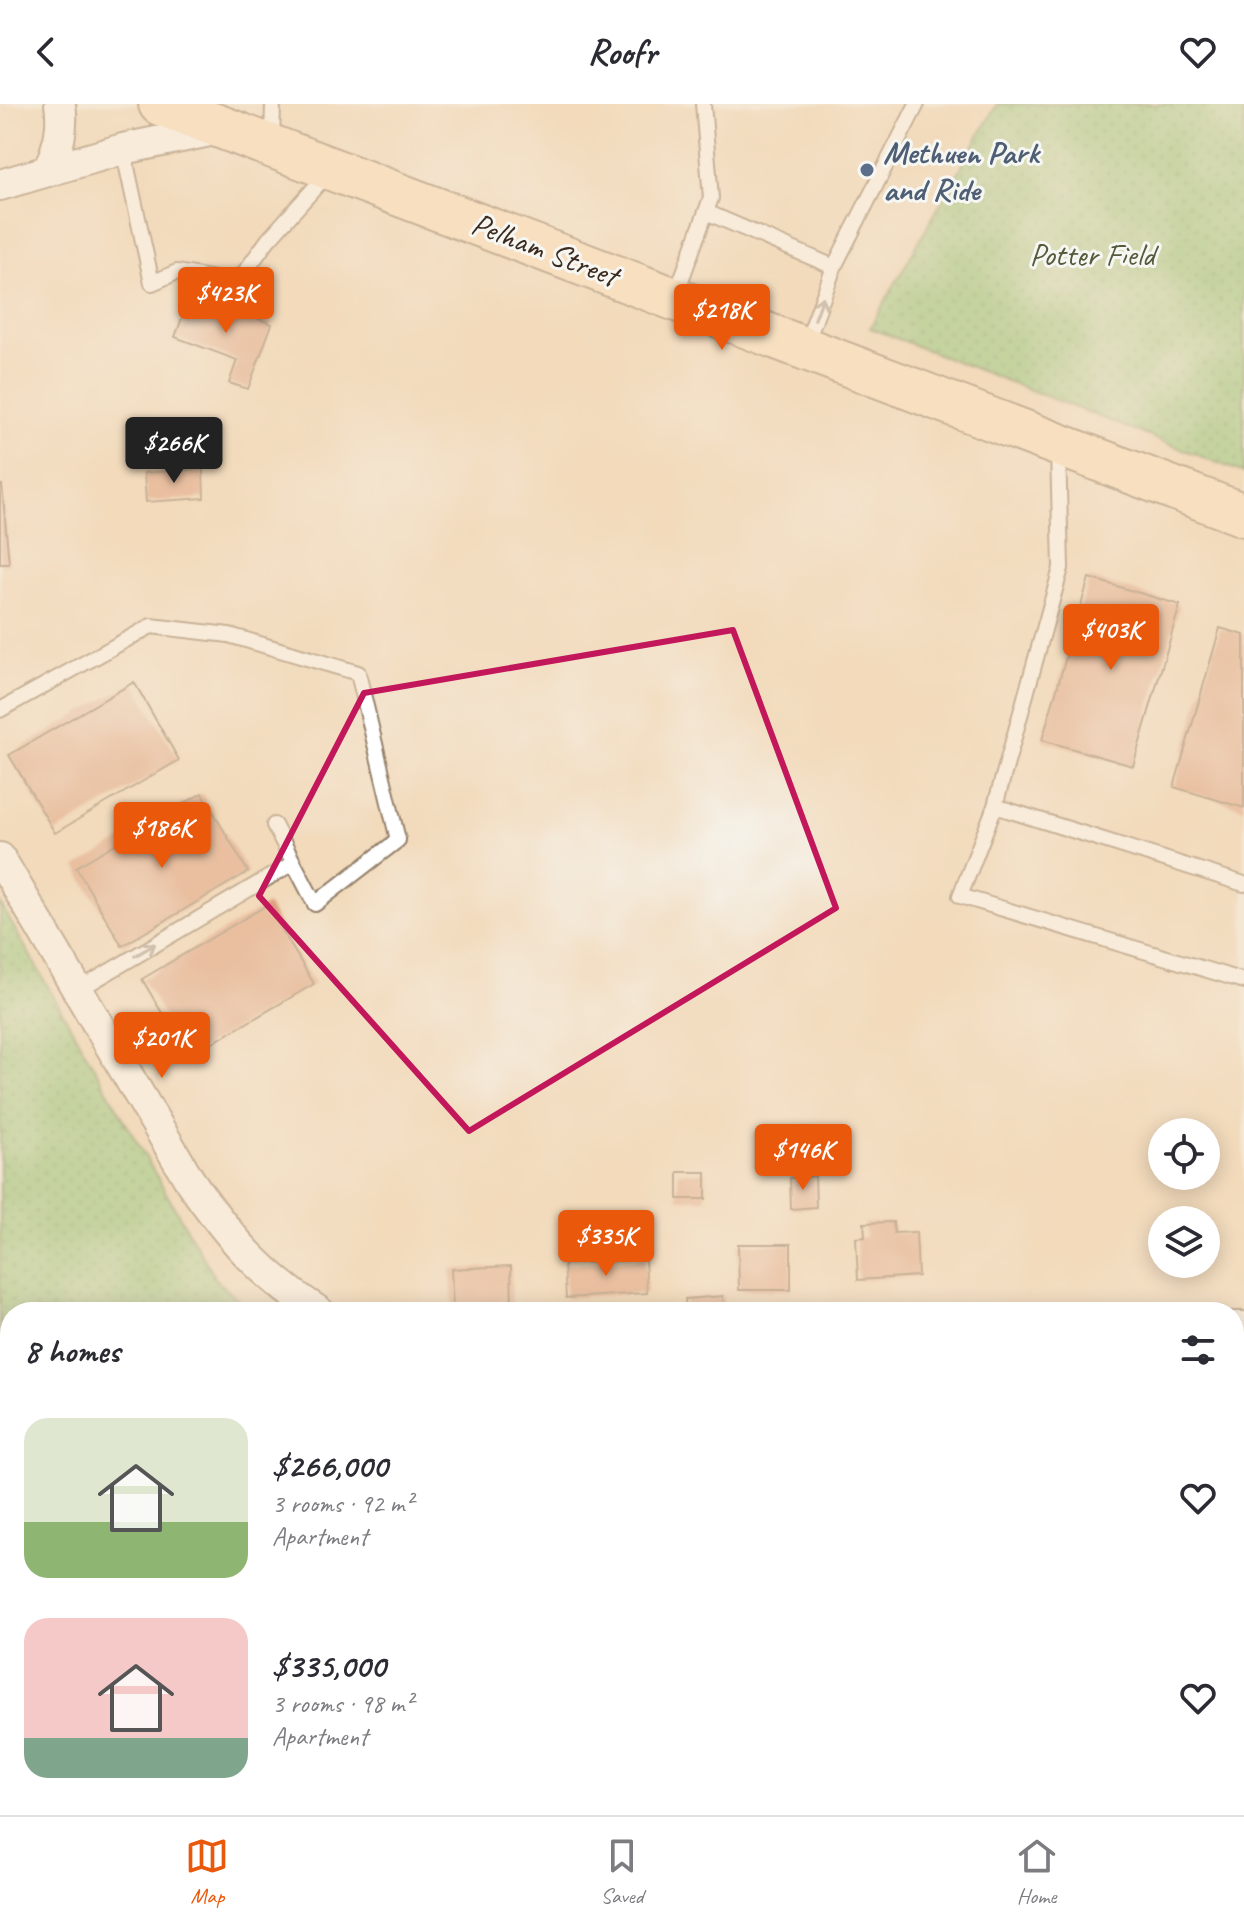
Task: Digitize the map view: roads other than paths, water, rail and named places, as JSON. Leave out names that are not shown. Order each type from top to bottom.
[{"type":"main road","name":"Pelham Street","points":[[160,104],[1244,515]]},
{"type":"street","points":[[49,169],[60,142],[60,104]]},
{"type":"street","points":[[0,185],[123,149],[224,128]]},
{"type":"street","points":[[0,858],[190,1181],[244,1253],[303,1302]]},
{"type":"lane","points":[[272,146],[273,104]]},
{"type":"lane","points":[[675,298],[711,198],[703,104]]},
{"type":"lane","points":[[805,348],[834,267],[917,104]]},
{"type":"lane","points":[[123,149],[152,283],[177,272],[237,283],[268,240],[332,169]]},
{"type":"lane","points":[[706,212],[834,267]]},
{"type":"lane","points":[[1058,444],[1061,568],[995,806],[960,896],[1244,981]]},
{"type":"lane","points":[[0,710],[151,626],[229,635],[358,673],[398,840],[315,904],[274,825]]},
{"type":"lane","points":[[995,806],[1244,884]]},
{"type":"lane","points":[[78,990],[293,863]]},
{"type":"place","name":"Methuen Park and Ride","points":[[867,170]]},
{"type":"park label","name":"Potter Field","points":[[1092,254]]}]
